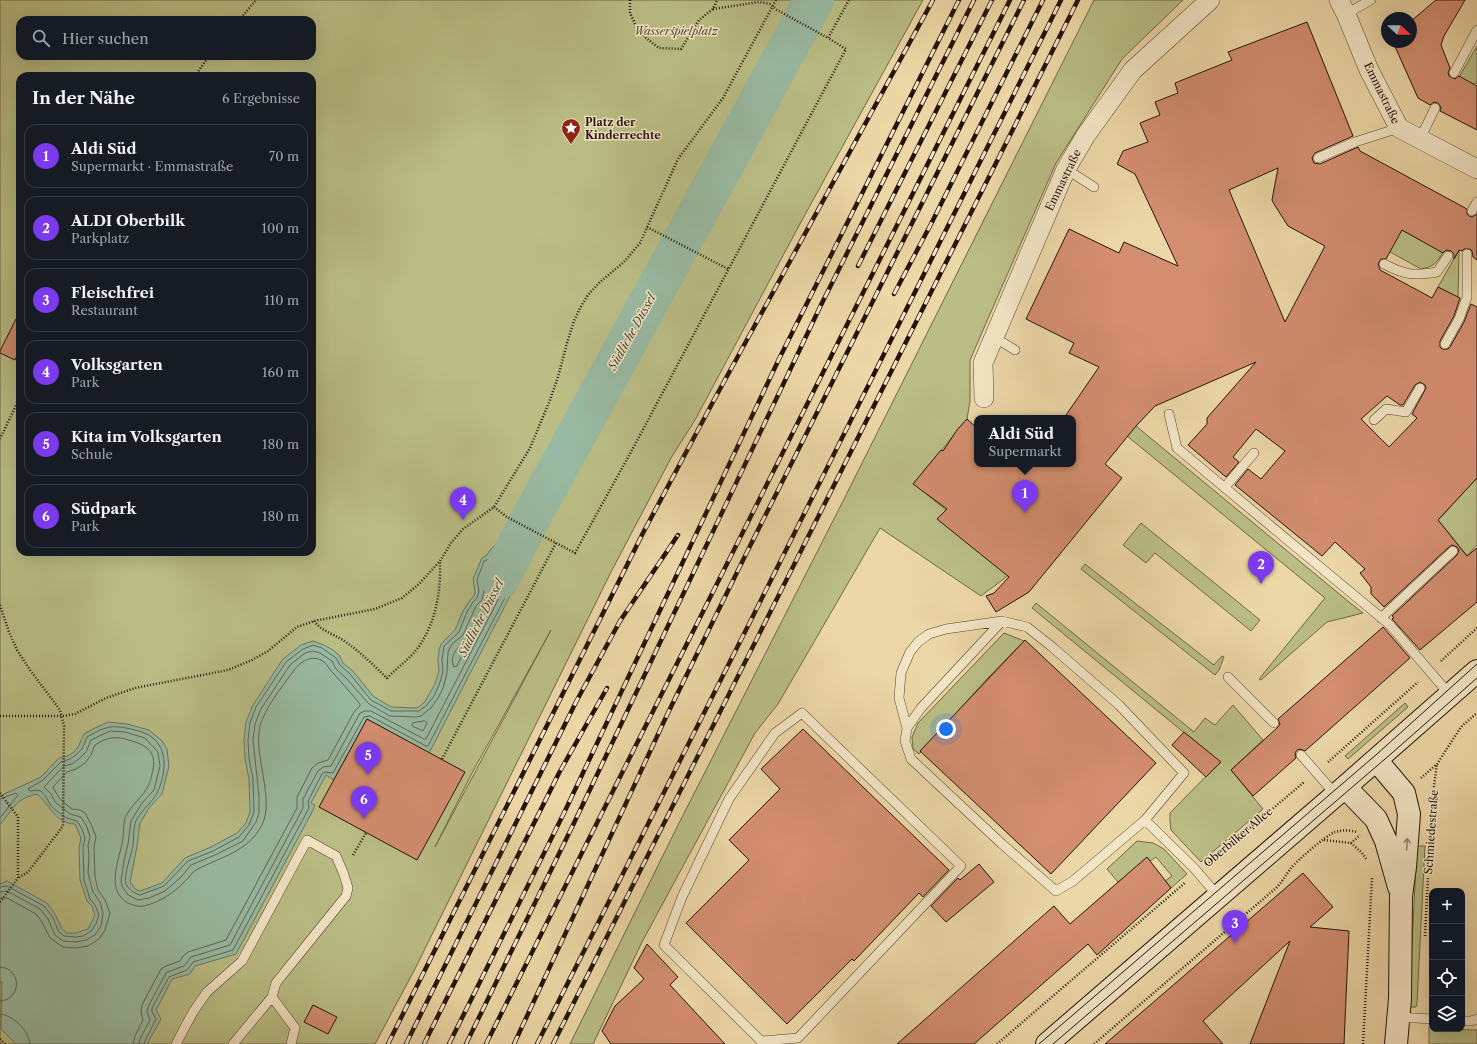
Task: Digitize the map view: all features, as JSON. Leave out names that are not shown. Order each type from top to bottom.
[{"type":"main road","points":[[1047,1044],[1341,791],[1477,671]]},
{"type":"main road","name":"Schmiedestraße","points":[[1376,760],[1404,793],[1409,814],[1406,867],[1401,896],[1396,1044]]},
{"type":"main road","name":"Schmiedestraße","points":[[1341,791],[1376,820],[1386,841],[1401,896]]},
{"type":"street","name":"Emmastraße","points":[[984,398],[983,363],[1066,169],[1086,135],[1132,70],[1210,0]]},
{"type":"street","name":"Emmastraße","points":[[1342,7],[1369,70],[1399,128],[1477,169]]},
{"type":"lane","points":[[1342,7],[1371,0]]},
{"type":"lane","points":[[1454,73],[1477,30]]},
{"type":"lane","points":[[1420,139],[1435,108]]},
{"type":"lane","points":[[1318,158],[1355,142],[1399,128]]},
{"type":"lane","points":[[1066,169],[1094,187]]},
{"type":"lane","points":[[1472,211],[1477,202]]},
{"type":"lane","points":[[1446,344],[1459,319],[1467,297],[1466,254]]},
{"type":"lane","points":[[1384,264],[1400,272],[1419,275],[1437,272],[1448,256]]},
{"type":"lane","points":[[994,337],[1015,350]]},
{"type":"lane","points":[[1374,420],[1386,409],[1406,412],[1420,388]]},
{"type":"lane","points":[[1169,414],[1177,448],[1390,625],[1450,695]]},
{"type":"lane","points":[[1225,487],[1254,453]]},
{"type":"lane","points":[[1381,618],[1453,551]]},
{"type":"lane","points":[[907,728],[921,708],[1002,621]]},
{"type":"lane","points":[[1002,621],[1027,627],[1051,646],[1119,705],[1184,773],[1145,820],[1073,881],[1056,892],[911,759],[905,741],[907,728],[899,698],[901,673],[910,652],[918,642],[929,634],[946,629],[1002,621]]},
{"type":"lane","points":[[1228,678],[1274,723]]},
{"type":"lane","points":[[802,713],[961,866],[801,1041],[761,1041],[664,945],[682,897],[729,800],[775,733],[802,713]]},
{"type":"lane","points":[[1301,754],[1316,772],[1341,791]]},
{"type":"lane","points":[[1145,820],[1197,872],[1218,896]]},
{"type":"lane","points":[[176,1044],[193,1012],[208,992],[242,961],[308,840],[336,856],[348,888],[346,896],[276,984],[272,997],[234,1044]]},
{"type":"lane","points":[[272,997],[295,1028],[291,1044]]},
{"type":"lane","points":[[1398,1017],[1429,1019]]},
{"type":"lane","points":[[1465,1021],[1477,1019]]},
{"type":"path","points":[[242,16],[256,0]]},
{"type":"path","points":[[494,507],[507,517],[575,553],[846,49],[777,10],[771,5],[759,2],[714,9],[699,20],[681,49],[659,48],[646,38],[636,26],[630,13],[630,0]]},
{"type":"path","points":[[714,9],[717,0]]},
{"type":"path","points":[[770,0],[771,5]]},
{"type":"path","points":[[0,716],[62,716],[75,714],[106,698],[135,688],[228,670],[252,660],[268,651],[289,632],[297,628],[314,621],[375,610],[402,598],[419,584],[440,561],[463,529],[494,507],[530,448],[550,400],[558,377],[569,335],[580,308],[588,295],[600,282],[624,262],[640,243],[678,159],[723,98],[771,5],[776,0]]},
{"type":"path","points":[[828,38],[849,0]]},
{"type":"path","points":[[198,72],[207,60]]},
{"type":"path","points":[[648,227],[728,269]]},
{"type":"path","points":[[0,439],[16,405]]},
{"type":"path","points":[[442,759],[556,543]]},
{"type":"path","points":[[314,621],[318,626],[360,652],[387,678],[412,654],[430,625],[439,591],[440,561]]},
{"type":"path","points":[[0,605],[9,632],[18,650],[30,670],[60,710],[64,726],[63,826],[28,872],[18,878],[0,902]]},
{"type":"path","name":"Oberbilker Allee","points":[[997,1044],[1316,772],[1477,628]]},
{"type":"path","points":[[1417,782],[1437,764],[1461,727],[1477,713]]},
{"type":"path","name":"Schmiedestraße","points":[[1431,812],[1437,764]]},
{"type":"path","points":[[0,793],[18,818],[18,878]]},
{"type":"path","points":[[1285,797],[1290,802]]},
{"type":"path","points":[[1348,826],[1349,830]]},
{"type":"path","points":[[1094,1044],[1276,888],[1292,867],[1324,840],[1335,832],[1349,830],[1362,833],[1351,843]]},
{"type":"path","points":[[351,859],[366,832]]},
{"type":"path","points":[[1324,840],[1351,843],[1362,853],[1370,864]]},
{"type":"path","name":"Schmiedestraße","points":[[1424,939],[1428,876]]},
{"type":"path","points":[[1363,1044],[1372,877]]},
{"type":"path","points":[[0,1039],[5,1044]]},
{"type":"green space","name":"Wasserspielplatz","points":[[0,0],[923,0],[801,222],[695,420],[671,458],[611,572],[416,967],[375,1044],[0,1044]],"holes":[[[551,630],[435,847],[472,773]]]},
{"type":"green space","points":[[1094,0],[1183,0],[1122,59],[1056,163],[970,360],[970,401],[967,419],[914,484],[1018,568],[981,596],[880,528],[778,704],[755,733],[642,942],[593,1044],[570,1044],[677,827],[841,505]]},
{"type":"green space","points":[[1477,46],[1477,83],[1475,83],[1473,87],[1458,79]]},
{"type":"green space","points":[[1351,203],[1443,252],[1439,259],[1429,267],[1421,269],[1372,242]]},
{"type":"green space","points":[[1459,250],[1458,298],[1438,287]]},
{"type":"green space","points":[[1136,426],[1363,613],[1327,622],[1261,680],[1259,679],[1325,598],[1127,436]]},
{"type":"green space","points":[[1477,478],[1477,545],[1467,556],[1438,520]]},
{"type":"green space","points":[[1141,523],[1260,620],[1251,631],[1155,553],[1146,563],[1123,545]]},
{"type":"green space","points":[[1085,564],[1214,665],[1222,656],[1224,657],[1219,670],[1215,675],[1081,569]]},
{"type":"green space","points":[[1036,603],[1194,732],[1205,718],[1215,725],[1233,705],[1263,740],[1231,770],[1263,809],[1201,862],[1171,830],[1170,813],[1220,762],[1032,608]]},
{"type":"green space","points":[[1004,633],[1024,641],[986,680],[919,754],[913,749],[912,737],[918,723]]},
{"type":"green space","points":[[1405,703],[1408,707],[1348,759],[1345,756]]},
{"type":"green space","points":[[1137,841],[1153,843],[1164,849],[1187,874],[1171,888],[1165,881],[1172,876],[1156,857],[1118,882],[1107,869]]},
{"type":"green space","points":[[1417,846],[1425,846],[1417,1003],[1416,1007],[1411,1007],[1409,1004]]},
{"type":"green space","points":[[1465,1030],[1477,1030],[1477,1044],[1429,1044],[1429,1032],[1465,1032]]},
{"type":"water","points":[[514,524],[540,538],[429,753],[367,719],[334,780],[326,775],[311,803],[315,805],[313,810],[236,954],[195,966],[190,974],[172,979],[156,1010],[161,1019],[147,1044],[16,1044],[1,1029],[2,982],[0,982],[0,884],[7,881],[47,903],[55,914],[62,929],[67,933],[76,933],[88,929],[95,915],[92,906],[87,901],[80,880],[79,848],[81,838],[75,824],[68,823],[58,817],[37,794],[23,799],[15,805],[0,824],[0,796],[41,777],[59,758],[68,756],[74,752],[84,734],[108,722],[127,724],[149,730],[162,741],[167,749],[169,766],[162,794],[149,808],[140,823],[130,882],[135,889],[140,891],[162,883],[185,858],[211,847],[237,833],[246,823],[250,812],[249,779],[245,758],[244,740],[246,722],[253,705],[283,659],[301,645],[313,641],[324,645],[339,655],[343,663],[353,671],[373,696],[391,707],[417,708],[424,703],[435,684],[439,671],[438,660],[441,644],[455,630],[463,611],[474,596],[475,592],[473,579],[482,558],[486,556]]},
{"type":"building","points":[[1436,0],[1465,0],[1444,36],[1441,45],[1450,68],[1448,73],[1449,76],[1455,79],[1459,76],[1477,86],[1477,130],[1440,111],[1441,107],[1438,103],[1434,102],[1430,105],[1418,98],[1396,48],[1417,48],[1417,16]]},
{"type":"building","points":[[1307,22],[1353,136],[1315,153],[1312,158],[1314,163],[1320,164],[1358,147],[1360,151],[1467,209],[1467,214],[1469,216],[1472,217],[1477,214],[1477,260],[1473,257],[1470,249],[1464,249],[1462,251],[1459,250],[1454,259],[1454,254],[1451,251],[1446,250],[1443,253],[1402,230],[1386,259],[1381,259],[1378,264],[1380,270],[1432,298],[1438,287],[1460,298],[1454,316],[1440,341],[1440,347],[1442,349],[1448,349],[1450,347],[1464,322],[1471,304],[1477,307],[1477,478],[1438,520],[1467,556],[1477,548],[1477,602],[1420,650],[1392,619],[1394,618],[1392,616],[1457,555],[1459,550],[1457,547],[1452,545],[1449,547],[1384,607],[1371,594],[1371,587],[1360,573],[1365,569],[1335,542],[1322,556],[1235,485],[1248,469],[1261,479],[1285,451],[1256,429],[1233,457],[1239,462],[1226,477],[1188,445],[1207,424],[1207,418],[1256,362],[1155,406],[1136,426],[1105,464],[1122,478],[1029,592],[996,612],[986,596],[994,593],[1009,577],[937,519],[947,509],[913,484],[941,450],[943,451],[957,430],[967,419],[974,425],[974,467],[1076,467],[1076,415],[1066,415],[1099,367],[1069,353],[1074,343],[1026,319],[1069,229],[1119,253],[1124,242],[1178,266],[1135,174],[1117,164],[1123,151],[1148,142],[1140,123],[1160,115],[1155,102],[1178,93],[1175,83],[1232,60],[1228,52]],"holes":[[[1278,168],[1272,200],[1288,226],[1325,246],[1285,322],[1229,190]],[[1420,382],[1425,385],[1426,388],[1412,414],[1417,418],[1389,447],[1361,419],[1387,396],[1400,405],[1403,405],[1415,385]]]},
{"type":"building","points":[[16,319],[15,360],[0,353]]},
{"type":"building","points":[[1383,627],[1410,658],[1305,751],[1300,749],[1297,750],[1295,753],[1296,758],[1253,796],[1231,770],[1278,727],[1280,724],[1278,719]]},
{"type":"building","points":[[1025,640],[1156,763],[1051,874],[920,751]]},
{"type":"building","points":[[367,719],[465,772],[417,860],[319,807]]},
{"type":"building","points":[[803,729],[949,870],[923,897],[919,893],[854,961],[852,959],[787,1024],[686,923],[749,860],[729,840],[780,789],[761,769]]},
{"type":"building","points":[[1184,732],[1221,762],[1206,777],[1172,745]]},
{"type":"building","points":[[1147,857],[1171,888],[1097,955],[1088,944],[974,1044],[897,1044],[1054,906],[1070,924]]},
{"type":"building","points":[[979,864],[994,882],[946,922],[931,906],[958,878],[960,880]]},
{"type":"building","points":[[1303,873],[1333,907],[1310,927],[1349,931],[1344,1044],[1250,1044],[1290,941],[1203,1021],[1223,1044],[1105,1044]]},
{"type":"building","points":[[647,944],[678,977],[670,985],[725,1044],[611,1044],[602,1031],[615,1006],[644,979],[634,968]]},
{"type":"building","points":[[313,1005],[337,1017],[328,1034],[304,1022]]},
{"type":"waterway","name":"Südliche Düssel","points":[[500,579],[526,527],[814,0]]},
{"type":"tram line","points":[[1039,1044],[1377,754],[1477,664]]},
{"type":"tram line","points":[[1053,1044],[1392,753],[1477,678]]},
{"type":"railway","points":[[388,1044],[643,533],[933,0]]},
{"type":"railway","points":[[449,1044],[564,813],[779,359],[959,0]]},
{"type":"railway","points":[[466,1044],[574,823],[821,305],[974,0]]},
{"type":"railway","points":[[858,266],[992,0]]},
{"type":"railway","points":[[486,1044],[1010,0]]},
{"type":"railway","points":[[514,1044],[667,715],[747,552],[1024,0]]},
{"type":"railway","points":[[894,294],[931,224],[1043,0]]},
{"type":"railway","points":[[537,1044],[1061,0]]},
{"type":"railway","points":[[553,1044],[1078,0]]},
{"type":"railway","points":[[406,1044],[576,702],[620,621],[678,535]]},
{"type":"railway","points":[[424,1044],[559,773],[607,688]]},
{"type":"place","name":"Platz der Kinderrechte","points":[[571,145]]},
{"type":"place","name":"Aldi Süd","points":[[1025,513]]},
{"type":"place","name":"Volksgarten","points":[[463,520]]},
{"type":"place","name":"ALDI Oberbilk","points":[[1261,584]]},
{"type":"place","name":"Kita im Volksgarten","points":[[368,775]]},
{"type":"place","name":"Südpark","points":[[364,819]]},
{"type":"place","name":"Fleischfrei","points":[[1235,943]]}]
